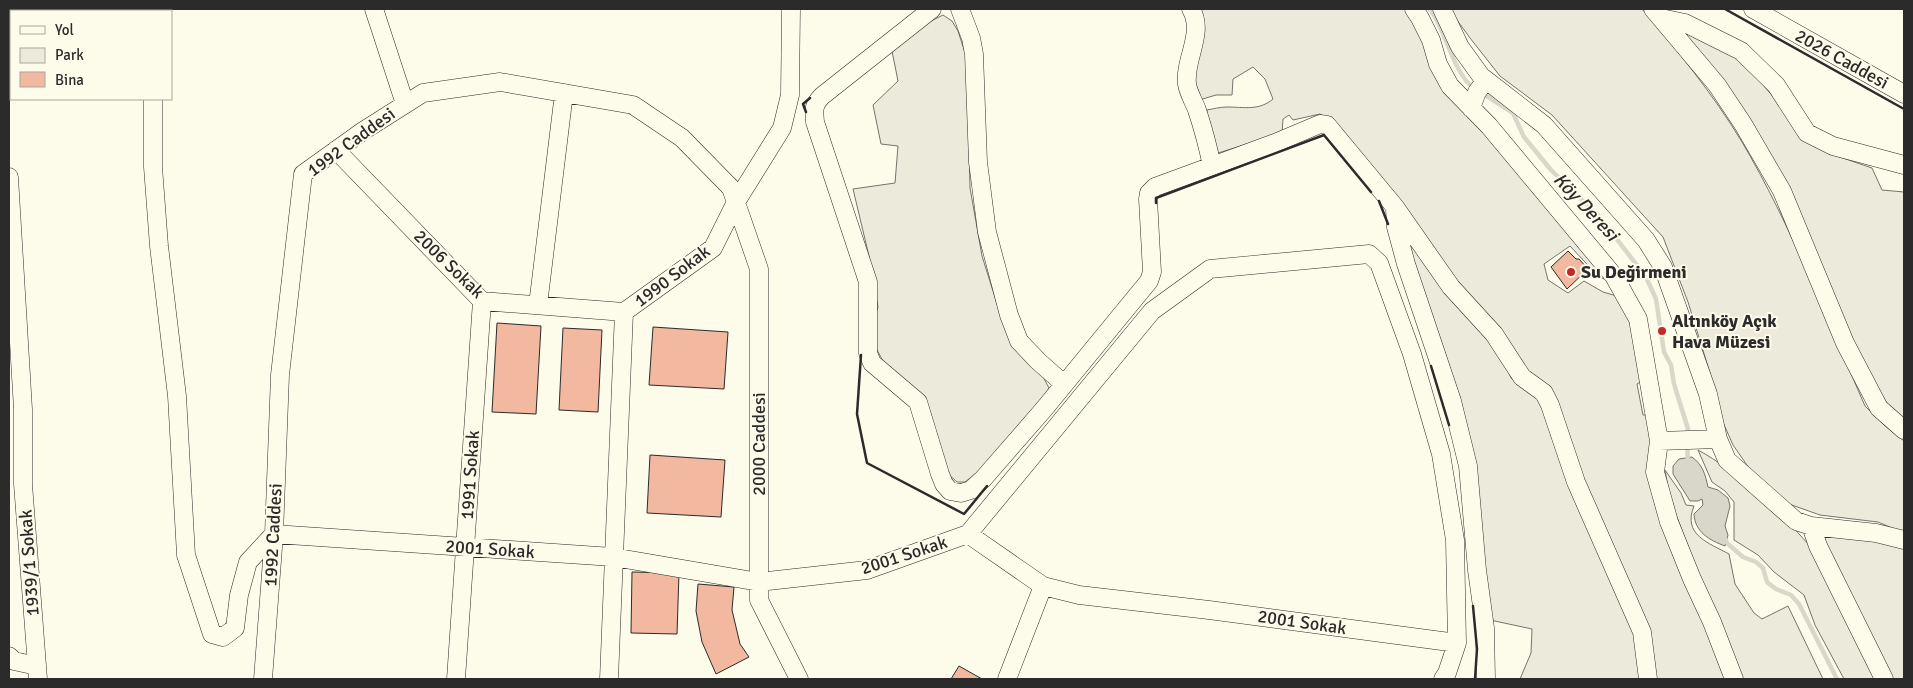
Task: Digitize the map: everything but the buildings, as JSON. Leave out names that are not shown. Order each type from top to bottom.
[{"type":"street","points":[[374,9],[405,104]]},
{"type":"street","name":"1990 Sokak","points":[[609,679],[624,312],[713,248],[736,202],[782,128],[790,95],[791,9]]},
{"type":"street","points":[[932,9],[814,104],[815,122],[868,282],[868,353],[872,363],[918,402],[944,484],[950,491],[961,493],[971,490],[983,479],[1149,281],[1152,272],[1149,193],[1156,187],[1275,144],[1320,124],[1327,125],[1395,207],[1451,287],[1494,334],[1522,377],[1544,393],[1576,482],[1642,632],[1648,679]]},
{"type":"street","points":[[960,9],[971,38],[974,54],[978,162],[987,232],[1009,315],[1020,341],[1038,361],[1064,384]]},
{"type":"street","points":[[1191,9],[1195,16],[1196,30],[1188,70],[1187,86],[1204,130],[1212,166]]},
{"type":"street","points":[[1414,9],[1431,40],[1438,64],[1450,86],[1489,126],[1602,261],[1614,276],[1638,319],[1659,441],[1655,472],[1669,522],[1734,679]]},
{"type":"street","points":[[1442,9],[1460,46],[1481,76],[1544,125],[1646,240],[1659,260],[1708,394],[1718,439],[1727,460],[1796,521],[1811,526],[1876,533],[1904,540]]},
{"type":"street","name":"2026 Caddesi","points":[[1753,9],[1904,94]]},
{"type":"street","points":[[1657,14],[1685,23],[1741,51],[1776,85],[1807,133],[1833,146],[1904,165]]},
{"type":"street","points":[[1657,14],[1717,85],[1743,124],[1782,191],[1845,343],[1880,408],[1904,430]]},
{"type":"street","points":[[1471,108],[1477,92],[1486,80]]},
{"type":"street","name":"1992 Caddesi","points":[[263,679],[274,534],[280,375],[303,174],[423,93],[500,82],[633,105],[682,138],[731,188],[736,202]]},
{"type":"street","points":[[538,305],[564,93]]},
{"type":"street","points":[[153,100],[153,167],[159,246],[177,396],[186,555],[212,634],[223,637],[235,628],[239,595],[248,562],[274,534]]},
{"type":"street","name":"2006 Sokak","points":[[336,150],[482,301],[624,312]]},
{"type":"street","name":"1939/1 Sokak","points":[[9,177],[23,409],[23,484],[38,673]]},
{"type":"street","name":"2000 Caddesi","points":[[736,202],[759,269],[759,600],[799,679]]},
{"type":"street","points":[[1395,207],[1396,227],[1406,264],[1452,402],[1468,466],[1477,570],[1485,628],[1486,679]]},
{"type":"street","points":[[968,534],[1152,311],[1210,268],[1369,254],[1379,263],[1396,308],[1412,354],[1441,454],[1455,540],[1457,643],[1447,673],[1443,679]]},
{"type":"street","name":"1991 Sokak","points":[[456,679],[482,301]]},
{"type":"street","points":[[1659,441],[1718,439]]},
{"type":"street","points":[[1811,526],[1818,546],[1884,679]]},
{"type":"street","name":"2001 Sokak","points":[[274,534],[465,548],[613,556],[759,582],[867,570],[968,534],[1043,586],[1079,595],[1457,643]]},
{"type":"street","points":[[1007,679],[1043,586]]},
{"type":"street","points":[[11,661],[38,673]]},
{"type":"green space","points":[[1199,9],[1406,9],[1470,115],[1614,284],[1598,276],[1570,246],[1544,264],[1548,280],[1568,293],[1584,281],[1603,292],[1620,297],[1627,307],[1643,380],[1637,384],[1643,415],[1649,415],[1651,446],[1726,679],[1655,679],[1530,374],[1449,278],[1336,124],[1320,114],[1293,120],[1289,115],[1283,119],[1282,133],[1215,154],[1206,120],[1207,110],[1224,107],[1257,107],[1273,99],[1265,79],[1253,67],[1233,79],[1232,95],[1216,95],[1199,100],[1192,81]]},
{"type":"green space","points":[[1449,9],[1642,9],[1695,73],[1742,142],[1792,239],[1865,406],[1904,441],[1904,533],[1878,522],[1820,515],[1789,504],[1749,468],[1733,445],[1718,411],[1710,373],[1688,302],[1663,237],[1552,115],[1500,76]]},
{"type":"green space","points":[[943,15],[952,21],[958,31],[967,59],[970,188],[982,256],[998,307],[1015,350],[1041,373],[1049,388],[1032,413],[1011,438],[965,482],[957,482],[945,471],[932,419],[884,363],[876,348],[874,320],[878,307],[869,256],[853,189],[895,183],[898,146],[881,144],[873,105],[898,81],[892,51],[915,29]]},
{"type":"green space","points":[[1680,31],[1727,50],[1751,71],[1782,107],[1837,156],[1872,168],[1882,190],[1904,192],[1904,419],[1889,406],[1867,373],[1815,249]]},
{"type":"green space","points":[[1401,223],[1477,322],[1506,365],[1511,378],[1536,393],[1636,631],[1644,679],[1520,679],[1531,653],[1532,629],[1490,620],[1480,534]]},
{"type":"green space","points":[[1698,450],[1743,481],[1785,519],[1809,545],[1879,679],[1844,679],[1815,625],[1804,595],[1774,572],[1758,555],[1734,540],[1734,502],[1725,491],[1712,482]]},
{"type":"green space","points":[[1665,470],[1681,493],[1686,505],[1694,506],[1691,516],[1695,531],[1706,542],[1729,554],[1735,584],[1754,613],[1762,619],[1788,606],[1823,679],[1739,679],[1670,499]]},
{"type":"green space","points":[[1836,535],[1883,541],[1904,548],[1904,679],[1893,679],[1821,538]]},
{"type":"shaded area","points":[[1692,457],[1703,470],[1708,487],[1718,490],[1728,498],[1730,506],[1725,526],[1728,535],[1725,546],[1708,538],[1697,526],[1694,514],[1703,505],[1702,499],[1690,501],[1673,474],[1673,466],[1679,459]]},
{"type":"waterway","name":"Köy Deresi","points":[[1430,9],[1461,74],[1475,89]]},
{"type":"waterway","name":"Köy Deresi","points":[[1482,93],[1513,113],[1524,137],[1551,170],[1599,216],[1646,277],[1656,299],[1664,352],[1671,365],[1674,384],[1688,429],[1687,435]]},
{"type":"waterway","name":"Köy Deresi","points":[[1687,443],[1688,463]]},
{"type":"waterway","name":"Köy Deresi","points":[[1723,536],[1728,544],[1743,557],[1756,562],[1763,568],[1767,582],[1776,589],[1791,595],[1799,604],[1837,679]]},
{"type":"wall","points":[[1725,9],[1904,109]]},
{"type":"wall","points":[[806,112],[803,104],[810,98]]},
{"type":"wall","points":[[1156,203],[1156,198],[1324,135],[1371,192]]},
{"type":"wall","points":[[1379,201],[1388,224]]},
{"type":"wall","points":[[861,355],[857,414],[867,463],[964,514],[987,486]]},
{"type":"wall","points":[[1431,366],[1449,425]]},
{"type":"wall","points":[[1473,606],[1477,649],[1475,679]]},
{"type":"place","name":"Su Değirmeni","points":[[1571,272]]},
{"type":"place","name":"Altınköy Açık Hava Müzesi","points":[[1662,331]]}]
